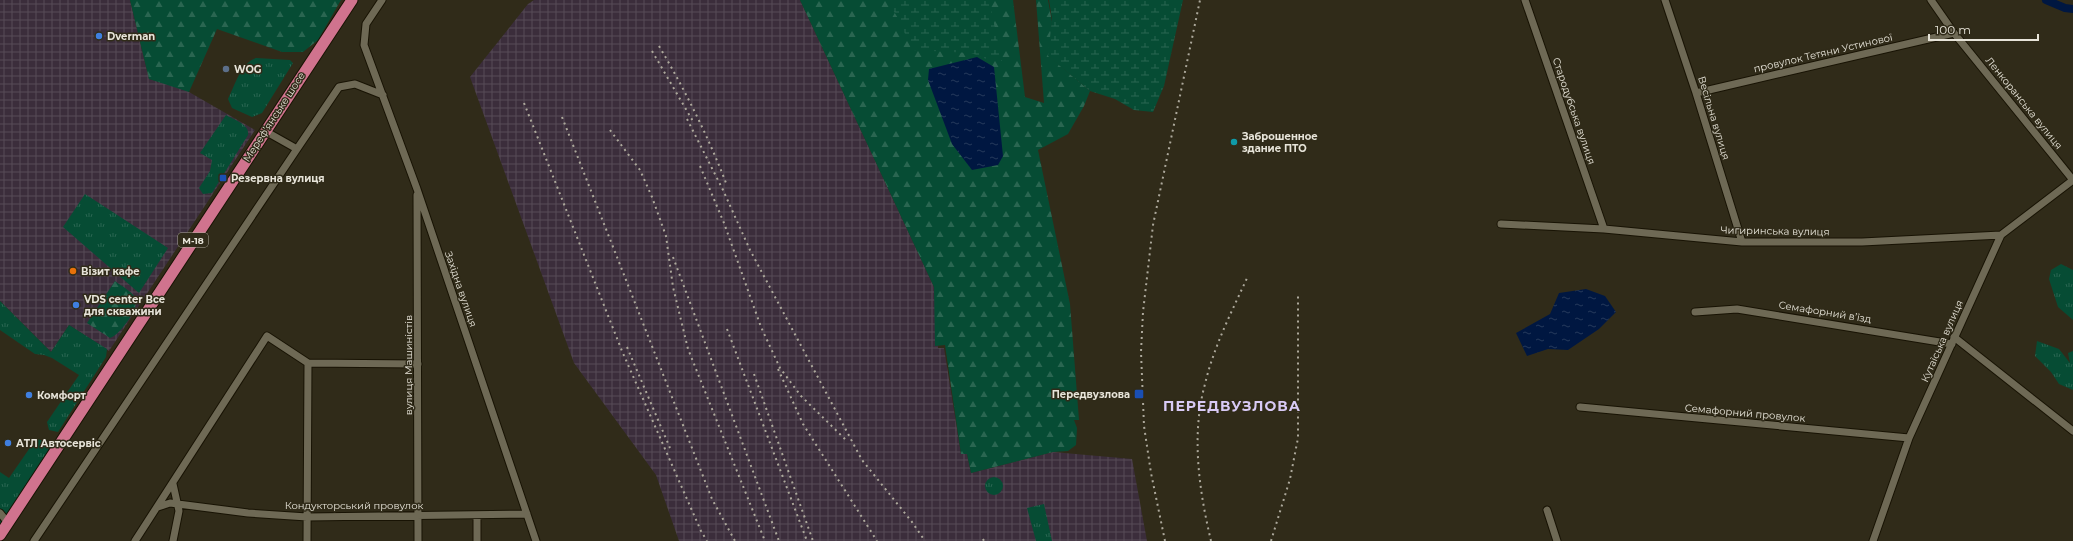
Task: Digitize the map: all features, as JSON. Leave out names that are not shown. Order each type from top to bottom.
[{"type":"highway","name":"Мереф’янське шосе","points":[[0,535],[352,0]]},
{"type":"street","name":"Західна вулиця","points":[[382,0],[366,24],[364,45],[384,95],[417,189],[536,541]]},
{"type":"street","name":"Стародубська вулиця","points":[[1526,0],[1604,229]]},
{"type":"street","name":"Весільна вулиця","points":[[1665,0],[1696,93],[1742,242]]},
{"type":"street","name":"Ленкоранська вулиця","points":[[1931,0],[1954,33],[2073,180]]},
{"type":"street","name":"провулок Тетяни Устинової","points":[[1696,93],[1954,33]]},
{"type":"street","points":[[34,541],[339,86],[355,84],[384,95]]},
{"type":"street","points":[[265,131],[297,149]]},
{"type":"street","name":"Кутаїська вулиця","points":[[1873,541],[1909,438],[2001,235],[2073,180]]},
{"type":"street","name":"вулиця Машиністів","points":[[417,189],[418,541]]},
{"type":"street","name":"Чигиринська вулиця","points":[[1501,224],[1604,229],[1742,242],[1862,242],[2001,235]]},
{"type":"street","name":"Семафорний в’їзд","points":[[1695,312],[1737,309],[1953,341]]},
{"type":"street","points":[[135,541],[267,336],[308,363],[418,364]]},
{"type":"street","points":[[1953,341],[2073,431]]},
{"type":"street","points":[[307,541],[308,363]]},
{"type":"street","name":"Семафорний провулок","points":[[1580,407],[1909,438]]},
{"type":"street","points":[[173,484],[179,511],[173,541]]},
{"type":"street","name":"Кондукторський провулок","points":[[158,507],[170,503],[248,513],[307,517],[527,514]]},
{"type":"street","points":[[1547,510],[1557,541]]},
{"type":"street","points":[[0,513],[8,523]]},
{"type":"street","points":[[477,515],[477,541]]},
{"type":"shaded area","points":[[0,0],[130,0],[149,79],[182,88],[255,130],[109,351],[69,325],[51,352],[0,301]]},
{"type":"shaded area","points":[[534,0],[800,0],[934,287],[938,348],[944,348],[961,454],[967,454],[971,473],[1053,452],[1132,459],[1147,541],[679,541],[656,475],[574,363],[470,77],[528,4]]},
{"type":"green space","points":[[130,0],[341,0],[318,40],[303,52],[282,52],[217,29],[189,92],[149,79]]},
{"type":"green space","points":[[800,0],[1013,0],[1025,97],[1044,103],[1036,0],[1048,0],[1052,22],[1050,57],[1090,91],[1084,106],[1068,134],[1038,150],[1070,304],[1079,420],[1074,420],[1077,428],[1076,445],[1068,451],[1053,452],[971,473],[967,454],[961,454],[945,345],[935,346],[934,287]]},
{"type":"green space","points":[[887,0],[989,0],[1002,61],[989,60],[971,53],[912,50],[899,20]]},
{"type":"green space","points":[[1049,0],[1183,0],[1164,86],[1153,112],[1134,110],[1115,99],[1090,91],[1048,56],[1052,19]]},
{"type":"green space","points":[[256,58],[290,60],[293,63],[262,113],[252,117],[232,108],[228,99],[242,69]]},
{"type":"green space","points":[[226,115],[244,125],[247,128],[248,135],[212,193],[203,194],[199,188],[210,171],[212,160],[200,153]]},
{"type":"green space","points":[[85,194],[168,248],[139,293],[63,227]]},
{"type":"green space","points":[[2061,264],[2073,270],[2073,320],[2058,307],[2049,279],[2051,270]]},
{"type":"green space","points":[[115,281],[133,294],[136,304],[131,316],[123,328],[110,338],[87,323]]},
{"type":"green space","points":[[0,301],[51,352],[69,325],[107,349],[106,357],[58,432],[49,430],[47,422],[79,375],[52,358],[35,354],[0,330]]},
{"type":"green space","points":[[2037,341],[2059,349],[2070,363],[2068,353],[2073,351],[2073,390],[2059,384],[2051,372],[2035,356]]},
{"type":"green space","points":[[36,439],[45,441],[49,448],[48,451],[0,525],[0,472],[9,478]]},
{"type":"green space","points":[[994,477],[1000,480],[1003,486],[1000,492],[994,495],[988,492],[985,486],[988,480]]},
{"type":"green space","points":[[1044,504],[1052,541],[1036,541],[1027,508]]},
{"type":"water","points":[[977,57],[994,67],[1003,156],[998,165],[972,170],[952,144],[928,80],[929,69]]},
{"type":"water","points":[[1586,289],[1605,296],[1616,312],[1599,329],[1568,350],[1548,349],[1527,356],[1516,333],[1550,314],[1559,293]]},
{"type":"waterway","points":[[2046,0],[2065,8],[2073,9]]},
{"type":"railway","points":[[1165,541],[1151,473],[1144,426],[1141,352],[1143,312],[1153,225],[1200,0]]},
{"type":"railway","points":[[659,46],[696,113],[726,183]]},
{"type":"railway","points":[[652,51],[694,123]]},
{"type":"railway","points":[[524,103],[622,351],[701,531],[707,541]]},
{"type":"railway","points":[[562,117],[712,499],[735,541]]},
{"type":"railway","points":[[687,119],[723,190],[750,250],[862,460],[912,522],[925,541]]},
{"type":"railway","points":[[610,130],[640,170],[652,197],[666,236],[673,287],[688,349],[765,541]]},
{"type":"railway","points":[[700,166],[724,223],[761,327],[780,368],[801,396],[847,441]]},
{"type":"railway","points":[[673,257],[779,541]]},
{"type":"railway","points":[[1211,541],[1200,482],[1198,462],[1198,423],[1205,384],[1213,356],[1248,276]]},
{"type":"railway","points":[[1271,541],[1290,479],[1298,438],[1298,293]]},
{"type":"railway","points":[[727,329],[807,541]]},
{"type":"railway","points":[[627,347],[670,448]]},
{"type":"railway","points":[[778,369],[803,424],[877,541]]},
{"type":"railway","points":[[754,374],[813,541]]},
{"type":"place","name":"Dverman","points":[[99,36]]},
{"type":"place","name":"WOG","points":[[226,69]]},
{"type":"place","name":"Заброшенное здание ПТО","points":[[1234,142]]},
{"type":"place","name":"Резервна вулиця","points":[[223,178]]},
{"type":"place","name":"Візит кафе","points":[[73,271]]},
{"type":"place","name":"VDS center Все для скважини","points":[[76,305]]},
{"type":"place","name":"Передвузлова","points":[[1139,394]]},
{"type":"place","name":"Комфорт","points":[[29,395]]},
{"type":"place","name":"АТЛ Автосервіс","points":[[8,443]]},
{"type":"district","name":"ПЕРЕДВУЗЛОВА","points":[[1232,406]]}]
